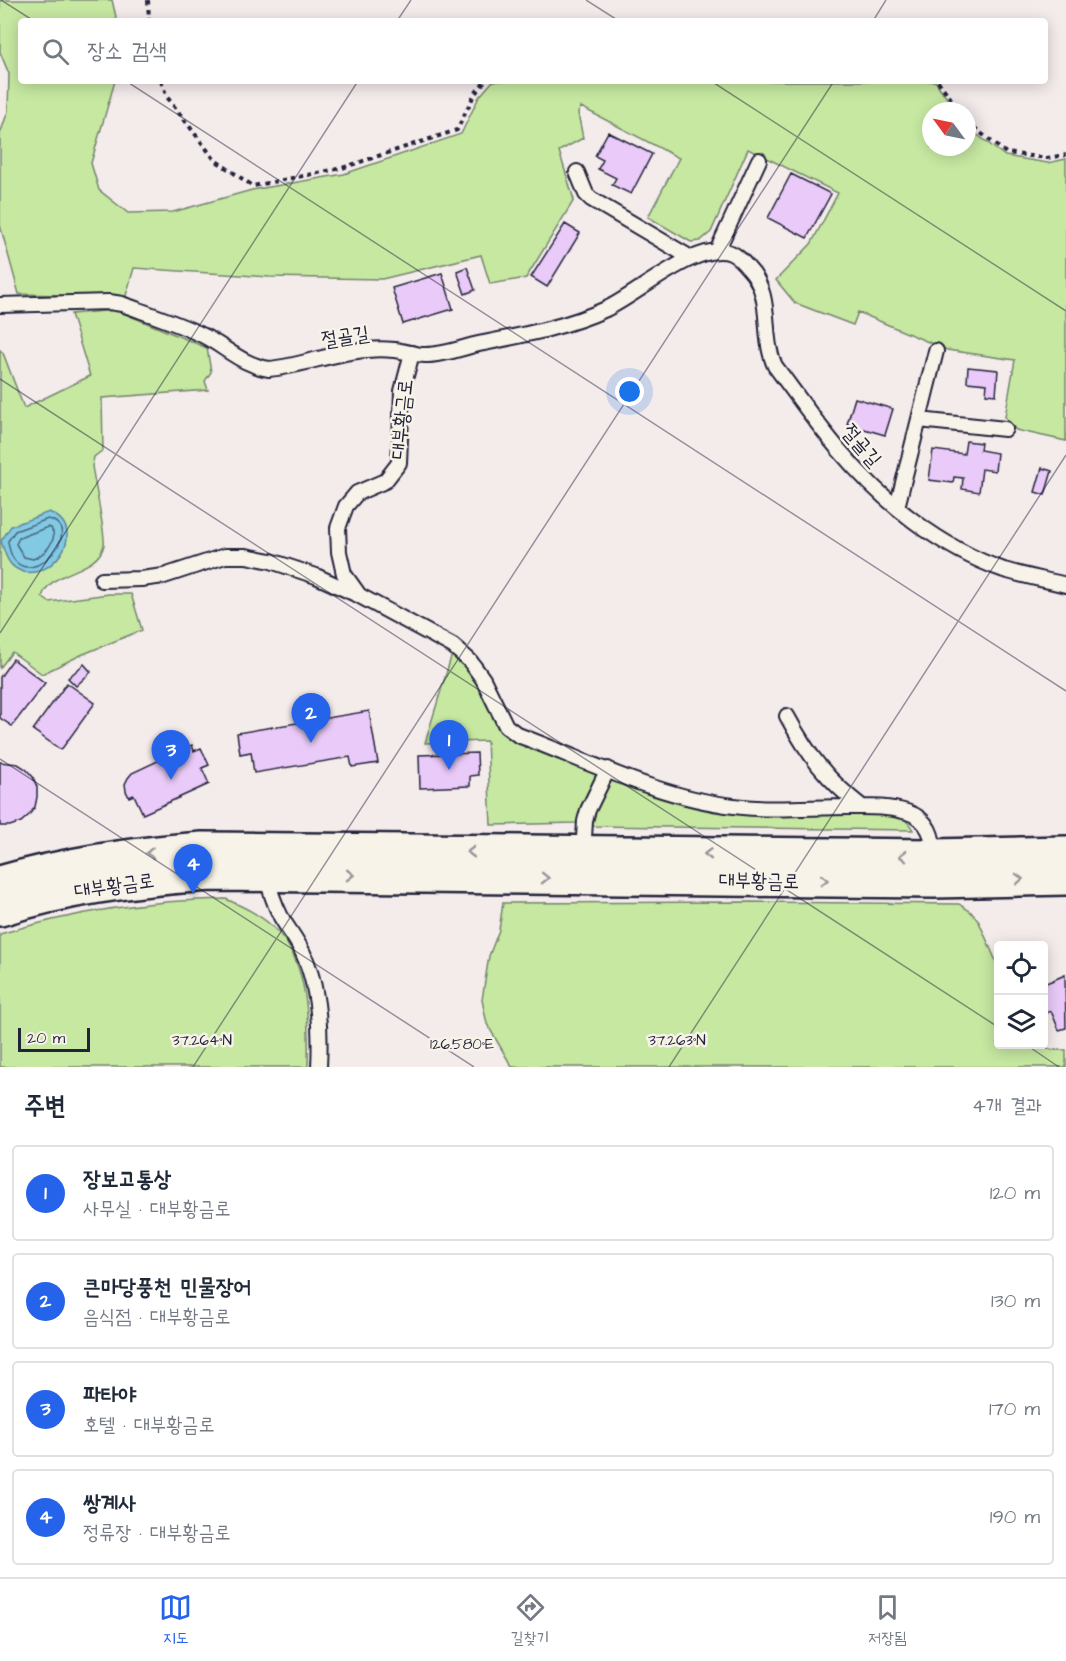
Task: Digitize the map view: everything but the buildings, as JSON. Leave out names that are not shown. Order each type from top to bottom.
[{"type":"main road","name":"대부황금로","points":[[0,883],[84,863],[140,853],[202,849],[263,862],[934,869],[1066,878]]},
{"type":"main road","name":"대부황금로","points":[[934,869],[1066,854]]},
{"type":"main road","name":"대부황금로","points":[[0,909],[85,887],[135,880],[202,875],[263,862]]},
{"type":"lane","points":[[717,251],[759,160]]},
{"type":"lane","points":[[577,172],[586,194],[591,199],[691,258]]},
{"type":"lane","name":"절골길","points":[[0,305],[109,302],[122,304],[200,334],[242,362],[269,369],[365,350],[437,354],[508,338],[583,318],[628,298],[691,258],[717,251],[731,253],[752,271],[759,283],[764,296],[770,356],[775,366],[838,449],[862,476],[897,507],[934,534],[985,562],[1005,570],[1066,585]]},
{"type":"lane","points":[[897,507],[936,351]]},
{"type":"lane","name":"대부황금로","points":[[360,596],[344,574],[339,552],[338,528],[346,506],[357,493],[385,481],[399,463],[402,391],[411,353]]},
{"type":"lane","points":[[919,420],[1005,429]]},
{"type":"lane","name":"대부황금로","points":[[102,580],[164,576],[225,556],[246,556],[271,561],[316,576],[360,596],[453,646],[470,660],[483,679],[506,726],[518,735],[694,799],[734,806],[788,808],[878,806],[907,812],[918,817],[930,828],[934,841],[934,869]]},
{"type":"lane","points":[[787,716],[803,747],[819,768],[841,791],[862,807]]},
{"type":"lane","points":[[583,865],[585,821],[608,769]]},
{"type":"lane","points":[[263,862],[275,904],[303,953],[311,975],[317,1002],[319,1067]]},
{"type":"path","points":[[148,0],[149,18]]},
{"type":"path","points":[[162,84],[167,97],[215,160],[253,186],[342,168],[457,130],[474,95],[483,84]]},
{"type":"path","points":[[940,84],[953,102]]},
{"type":"path","points":[[976,129],[1006,153],[1047,158],[1066,155]]},
{"type":"green space","points":[[0,0],[112,0],[116,18],[18,18],[18,84],[114,84],[91,163],[99,190],[128,213],[173,212],[252,190],[344,174],[461,134],[479,97],[490,84],[937,84],[950,102],[922,102],[922,156],[976,156],[976,134],[1005,156],[1048,163],[1066,159],[1066,441],[1016,430],[1005,417],[1015,360],[947,350],[858,312],[853,325],[795,303],[776,280],[811,244],[838,193],[748,149],[711,232],[700,241],[691,242],[648,217],[679,158],[581,107],[578,113],[583,138],[559,151],[574,200],[526,278],[490,284],[481,255],[382,279],[269,277],[134,268],[125,299],[105,296],[19,294],[0,225],[0,134],[8,111],[9,74],[0,52]]},
{"type":"green space","points":[[116,310],[207,348],[211,372],[205,381],[208,390],[102,398],[103,450],[94,457],[92,466],[104,545],[100,554],[92,561],[54,581],[42,597],[49,602],[109,594],[131,594],[142,630],[42,674],[12,652],[0,668],[0,350],[24,408],[90,376],[71,314]]},
{"type":"green space","points":[[452,654],[474,677],[498,724],[600,772],[576,823],[491,825],[487,741],[425,743]]},
{"type":"green space","points":[[612,775],[698,805],[874,810],[901,817],[913,830],[591,826],[591,819]]},
{"type":"green space","points":[[226,899],[266,921],[288,945],[301,977],[305,995],[308,1067],[0,1067],[0,934],[55,919],[112,909],[169,902]]},
{"type":"green space","points":[[503,903],[959,904],[971,912],[979,922],[994,957],[994,1049],[1066,1050],[1066,1067],[512,1067],[487,1024],[482,1000],[489,956],[499,930]]},
{"type":"water","points":[[49,512],[61,520],[67,531],[66,543],[61,554],[52,564],[41,570],[29,572],[17,569],[8,560],[1,541],[11,526]]},
{"type":"place","name":"큰마당풍천 민물장어","points":[[311,743]]},
{"type":"place","name":"장보고통상","points":[[449,770]]},
{"type":"place","name":"파타야","points":[[171,780]]},
{"type":"place","name":"쌍계사","points":[[193,894]]}]
